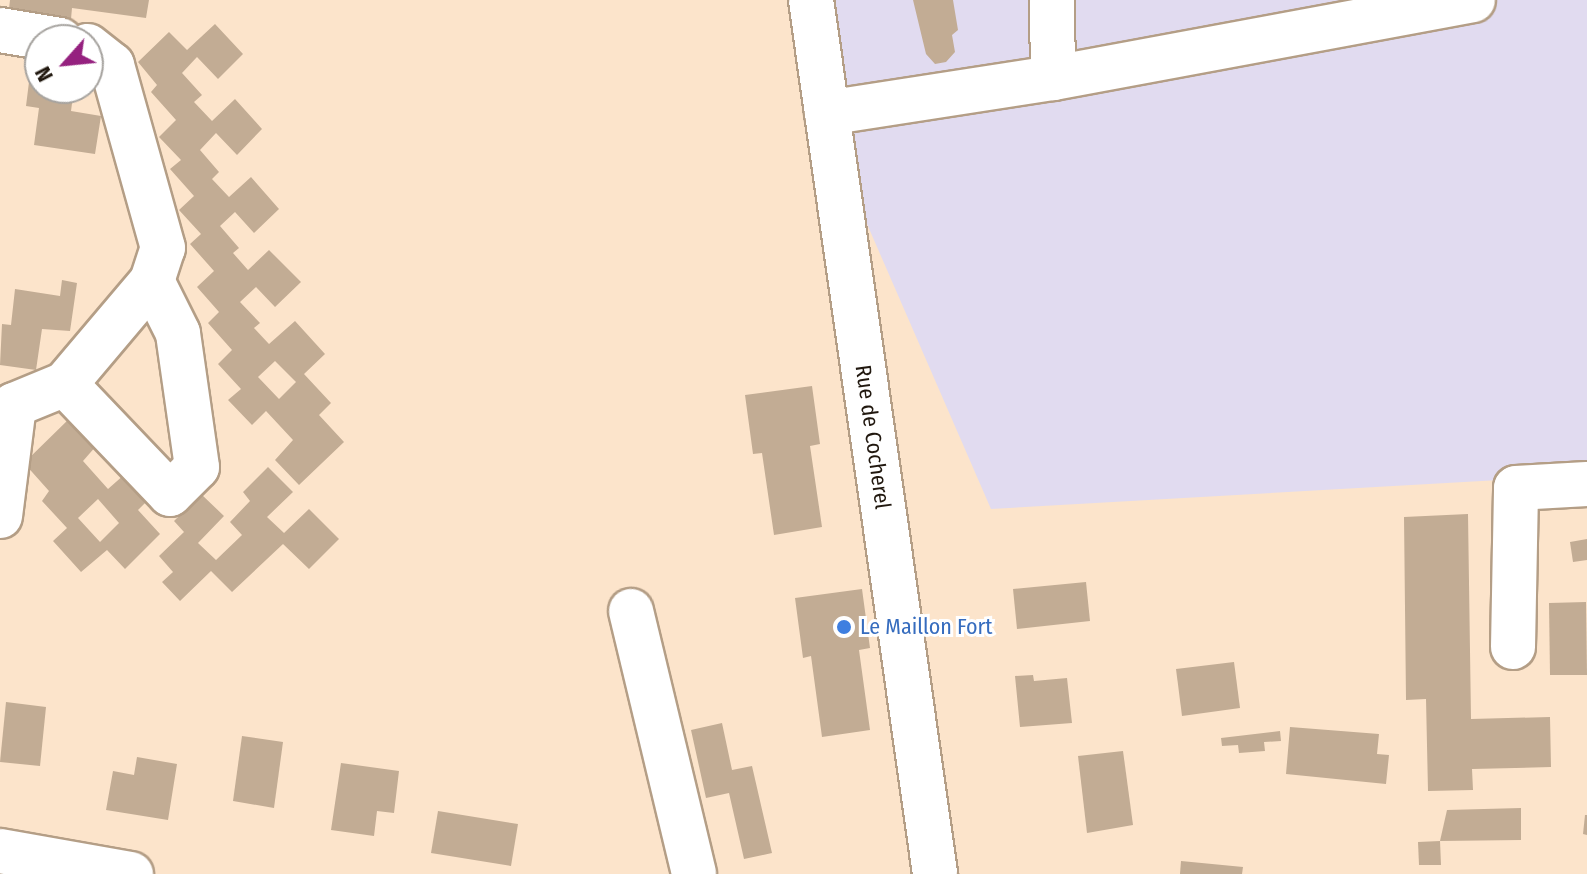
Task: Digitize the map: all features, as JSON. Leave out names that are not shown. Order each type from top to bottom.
[{"type":"street","name":"Rue de Cocherel","points":[[811,0],[935,874]]},
{"type":"street","points":[[1052,0],[1053,78]]},
{"type":"street","points":[[827,113],[1053,78],[1473,0]]},
{"type":"street","points":[[0,30],[24,34]]},
{"type":"street","points":[[0,516],[7,401],[65,384],[152,281],[163,248],[112,65],[104,59]]},
{"type":"street","points":[[65,384],[170,494],[197,467],[178,333],[152,281]]},
{"type":"street","points":[[1513,647],[1516,488],[1587,484]]},
{"type":"street","points":[[631,611],[694,874]]},
{"type":"street","points":[[0,851],[131,874]]},
{"type":"shaded area","points":[[811,0],[1587,0],[1587,475],[991,509],[864,217]]},
{"type":"building","points":[[10,0],[149,0],[146,18],[72,8],[71,19],[9,9]]},
{"type":"building","points":[[913,0],[953,0],[958,30],[952,35],[955,52],[946,62],[935,64],[926,54]]},
{"type":"building","points":[[215,24],[243,54],[218,79],[197,57],[182,73],[202,95],[194,102],[212,121],[235,99],[262,129],[237,155],[216,133],[200,150],[219,172],[212,179],[229,197],[251,177],[279,209],[254,233],[235,212],[220,226],[239,248],[233,253],[248,270],[269,250],[301,282],[275,307],[256,287],[240,302],[260,323],[254,328],[269,344],[295,321],[325,354],[304,374],[331,403],[319,415],[344,442],[299,485],[275,460],[293,440],[266,411],[252,425],[228,400],[241,389],[218,364],[232,350],[208,323],[219,312],[197,287],[214,271],[190,244],[201,234],[179,210],[194,196],[170,169],[181,160],[159,137],[176,120],[151,92],[157,85],[138,62],[169,32],[187,50]],"holes":[[[275,361],[296,382],[279,399],[258,377]]]},
{"type":"building","points":[[72,104],[71,111],[101,116],[95,154],[34,145],[39,108],[26,106]]},
{"type":"building","points":[[62,280],[77,283],[70,331],[42,329],[36,370],[0,365],[2,324],[11,325],[15,289],[60,296]]},
{"type":"building","points":[[812,386],[820,444],[810,446],[822,527],[774,535],[762,453],[753,454],[745,395]]},
{"type":"building","points":[[71,417],[97,445],[83,461],[108,489],[125,474],[149,499],[138,510],[160,534],[125,569],[107,550],[81,572],[53,541],[67,528],[42,501],[49,491],[24,463]],"holes":[[[98,499],[119,523],[100,542],[78,518]]]},
{"type":"building","points":[[268,467],[293,492],[267,517],[284,533],[309,509],[339,539],[309,569],[283,544],[232,592],[211,571],[180,601],[162,582],[173,572],[159,556],[184,532],[174,521],[201,494],[224,516],[198,543],[216,560],[242,535],[230,522],[250,501],[243,492]]},
{"type":"building","points":[[1468,514],[1471,719],[1550,717],[1551,767],[1472,769],[1473,790],[1428,791],[1426,699],[1406,700],[1404,517]]},
{"type":"building","points":[[1587,539],[1587,560],[1573,562],[1570,542]]},
{"type":"building","points":[[1086,582],[1090,621],[1017,629],[1013,589]]},
{"type":"building","points":[[862,589],[870,648],[859,650],[870,730],[822,737],[811,656],[803,658],[795,598]]},
{"type":"building","points":[[1586,602],[1587,675],[1550,675],[1549,603]]},
{"type":"building","points":[[1234,662],[1240,708],[1182,716],[1176,669]]},
{"type":"building","points":[[1033,675],[1034,681],[1067,678],[1072,723],[1020,727],[1015,676]]},
{"type":"building","points":[[6,702],[46,707],[40,766],[0,762]]},
{"type":"building","points":[[722,723],[732,770],[752,766],[772,853],[744,859],[729,793],[706,798],[691,730]]},
{"type":"building","points":[[1290,727],[1379,734],[1377,754],[1389,755],[1386,784],[1286,774]]},
{"type":"building","points":[[1280,731],[1281,741],[1264,742],[1265,751],[1239,753],[1238,745],[1222,746],[1221,738]]},
{"type":"building","points":[[242,736],[283,742],[274,808],[233,801]]},
{"type":"building","points":[[1123,751],[1133,825],[1087,833],[1078,756]]},
{"type":"building","points":[[137,757],[177,764],[168,820],[106,810],[113,771],[134,775]]},
{"type":"building","points":[[341,763],[399,771],[394,813],[377,811],[374,836],[331,830]]},
{"type":"building","points":[[1521,808],[1521,840],[1440,841],[1447,810]]},
{"type":"building","points":[[438,811],[518,824],[511,866],[431,853]]},
{"type":"building","points":[[1587,815],[1587,835],[1583,834]]},
{"type":"building","points":[[1440,841],[1441,865],[1419,865],[1418,842]]},
{"type":"building","points":[[1181,861],[1243,867],[1242,874],[1180,874]]},
{"type":"place","name":"Le Maillon Fort","points":[[844,627]]}]
